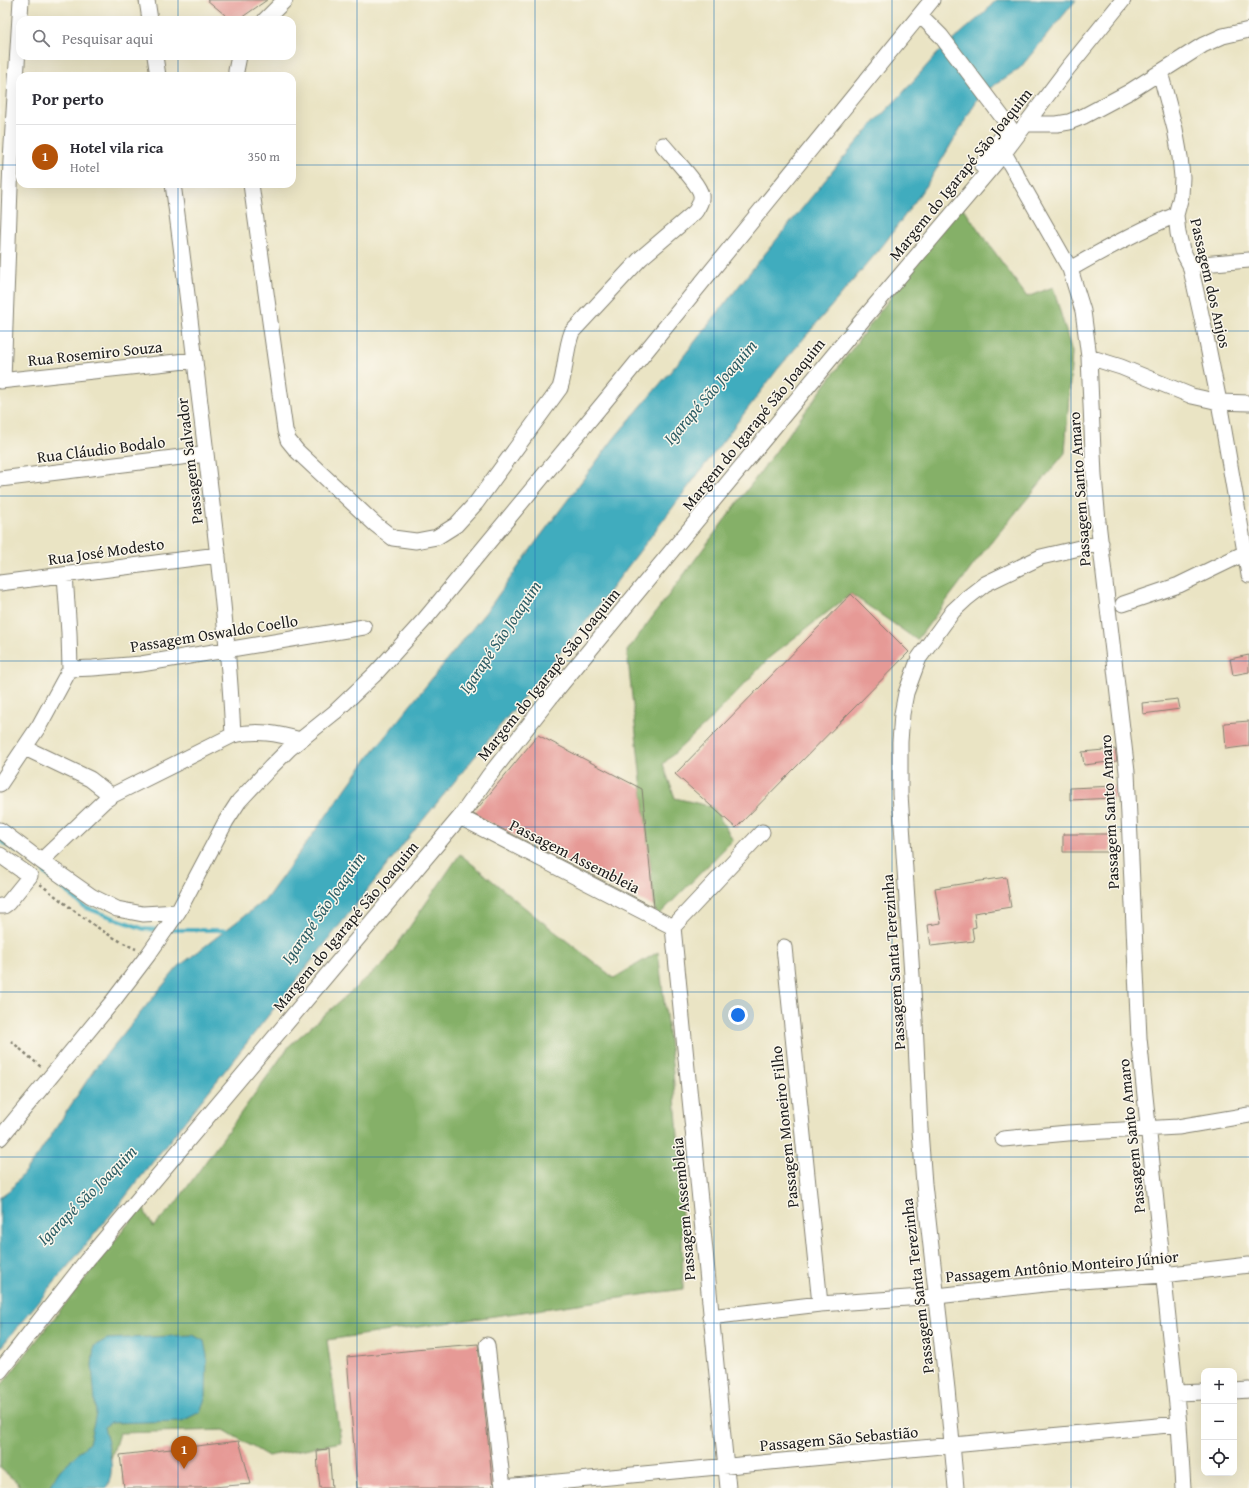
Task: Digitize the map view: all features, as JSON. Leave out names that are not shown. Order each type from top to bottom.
[{"type":"street","points":[[20,16],[21,0]]},
{"type":"street","points":[[147,0],[149,16]]},
{"type":"street","points":[[269,16],[285,0]]},
{"type":"street","points":[[0,1138],[114,1001],[148,955],[178,912],[226,821],[239,801],[270,767],[300,740],[335,712],[375,674],[425,619],[620,383],[932,0]]},
{"type":"street","name":"Margem do Igarapé São Joaquim","points":[[0,1371],[87,1260],[460,817],[488,777],[550,698],[860,323],[1004,152],[1068,68],[1123,0]]},
{"type":"street","points":[[920,15],[941,36],[1009,126],[982,164],[987,172]]},
{"type":"street","points":[[1025,124],[1046,125],[1069,122],[1105,105],[1203,45],[1223,36],[1249,30]]},
{"type":"street","points":[[16,72],[17,60]]},
{"type":"street","points":[[156,60],[157,72]]},
{"type":"street","points":[[236,72],[238,60]]},
{"type":"street","name":"Passagem dos Anjos","points":[[1160,72],[1175,129],[1180,157],[1182,177],[1181,196],[1176,215],[1178,233],[1182,250],[1190,265],[1219,402],[1248,563]]},
{"type":"street","points":[[1,381],[16,80]]},
{"type":"street","points":[[252,188],[285,430],[288,440],[297,451],[375,524],[393,538],[416,541],[437,537],[456,525],[476,503],[560,388],[563,381],[568,343],[572,332],[640,258],[694,212],[700,205],[701,194],[696,185],[663,145]]},
{"type":"street","name":"Passagem Santo Amaro","points":[[1004,152],[1070,269],[1083,311],[1089,357],[1094,476],[1100,543],[1127,772],[1139,1038],[1179,1424],[1183,1488]]},
{"type":"street","name":"Passagem Salvador","points":[[174,188],[184,263],[218,555],[228,649],[233,735]]},
{"type":"street","points":[[1070,269],[1117,242],[1176,215]]},
{"type":"street","points":[[1190,265],[1249,260]]},
{"type":"street","points":[[1089,357],[1121,367],[1192,396],[1219,402],[1249,403]]},
{"type":"street","name":"Rua Rosemiro Souza","points":[[1,381],[195,360]]},
{"type":"street","name":"Rua Cláudio Bodalo","points":[[0,479],[206,454]]},
{"type":"street","name":"Passagem Santa Terezinha","points":[[956,1488],[938,1296],[924,1184],[920,1138],[915,1021],[900,794],[900,742],[902,714],[906,693],[919,658],[953,611],[967,598],[985,584],[1041,557],[1100,543]]},
{"type":"street","name":"Rua José Modesto","points":[[0,583],[218,555]]},
{"type":"street","points":[[1124,604],[1248,563]]},
{"type":"street","points":[[0,784],[25,748],[55,698],[70,669],[65,575]]},
{"type":"street","name":"Passagem Oswaldo Coello","points":[[70,669],[141,664],[364,627]]},
{"type":"street","points":[[41,861],[112,796],[142,779],[233,735],[248,732],[274,733],[300,740]]},
{"type":"street","points":[[25,748],[90,778],[112,796]]},
{"type":"street","name":"Passagem Assembleia","points":[[460,817],[673,927],[694,1131],[710,1317],[728,1488]]},
{"type":"street","points":[[0,830],[91,896],[117,909],[143,914],[178,912]]},
{"type":"street","points":[[673,927],[762,832]]},
{"type":"street","points":[[0,855],[30,876],[8,903],[4,906],[0,906]]},
{"type":"street","name":"Passagem Moneiro Filho","points":[[784,947],[820,1304]]},
{"type":"street","points":[[1002,1139],[1068,1133],[1148,1130],[1178,1127],[1249,1115]]},
{"type":"street","name":"Passagem Antônio Monteiro Júnior","points":[[710,1317],[820,1304],[938,1296],[1053,1283],[1163,1275],[1249,1266]]},
{"type":"street","points":[[487,1344],[503,1488]]},
{"type":"street","points":[[1237,1390],[1249,1390]]},
{"type":"street","points":[[1175,1392],[1201,1392]]},
{"type":"street","name":"Passagem São Sebastião","points":[[503,1488],[1179,1424]]},
{"type":"path","points":[[30,876],[90,924],[120,942],[148,955]]},
{"type":"path","points":[[11,1041],[52,1076]]},
{"type":"green space","points":[[960,204],[1027,297],[1053,287],[1072,352],[1065,453],[984,551],[917,640],[851,594],[771,656],[711,719],[663,764],[675,798],[713,807],[733,840],[656,918],[627,651]]},
{"type":"green space","points":[[460,854],[535,916],[614,978],[658,952],[673,1072],[681,1174],[683,1289],[327,1340],[341,1442],[268,1456],[224,1430],[119,1433],[102,1488],[18,1488],[19,1484],[0,1468],[0,1387],[142,1206],[153,1227],[175,1204],[290,1045],[386,961]]},
{"type":"water","name":"Igarapé São Joaquim","points":[[996,0],[1076,0],[1020,68],[980,95],[933,175],[884,244],[777,370],[595,610],[414,831],[122,1201],[0,1348],[0,1197],[11,1189],[38,1155],[96,1067],[178,967],[266,899],[370,755],[489,608],[536,542],[615,437],[682,358],[746,277],[869,128],[937,54],[984,13]]},
{"type":"water","points":[[193,1335],[204,1341],[207,1356],[206,1396],[200,1412],[182,1421],[109,1423],[104,1427],[111,1458],[111,1474],[106,1488],[50,1488],[51,1483],[60,1470],[89,1443],[96,1414],[92,1365],[94,1346],[107,1339]]},
{"type":"building","points":[[207,0],[267,0],[244,16],[226,16]]},
{"type":"building","points":[[851,594],[909,652],[736,828],[675,774]]},
{"type":"building","points":[[1249,655],[1249,672],[1233,675],[1230,659]]},
{"type":"building","points":[[1178,699],[1180,709],[1143,714],[1142,703]]},
{"type":"building","points":[[1249,721],[1249,746],[1226,749],[1224,723]]},
{"type":"building","points":[[538,735],[642,789],[654,907],[473,814]]},
{"type":"building","points":[[1115,749],[1117,761],[1084,765],[1082,752]]},
{"type":"building","points":[[1116,786],[1116,798],[1070,800],[1070,788]]},
{"type":"building","points":[[1063,834],[1110,834],[1110,852],[1063,852]]},
{"type":"building","points":[[1006,877],[1011,907],[974,913],[976,927],[972,928],[974,941],[931,946],[928,925],[941,923],[935,888]]},
{"type":"building","points":[[478,1344],[493,1488],[357,1488],[347,1357],[415,1350],[414,1349]]},
{"type":"building","points":[[239,1441],[251,1484],[200,1488],[124,1488],[120,1455]]},
{"type":"building","points":[[329,1449],[332,1488],[320,1488],[317,1450]]},
{"type":"waterway","points":[[0,840],[16,851]]},
{"type":"waterway","points":[[44,872],[84,907],[144,929],[162,930]]},
{"type":"waterway","points":[[171,930],[230,931]]},
{"type":"place","name":"Hotel vila rica","points":[[184,1469]]}]
